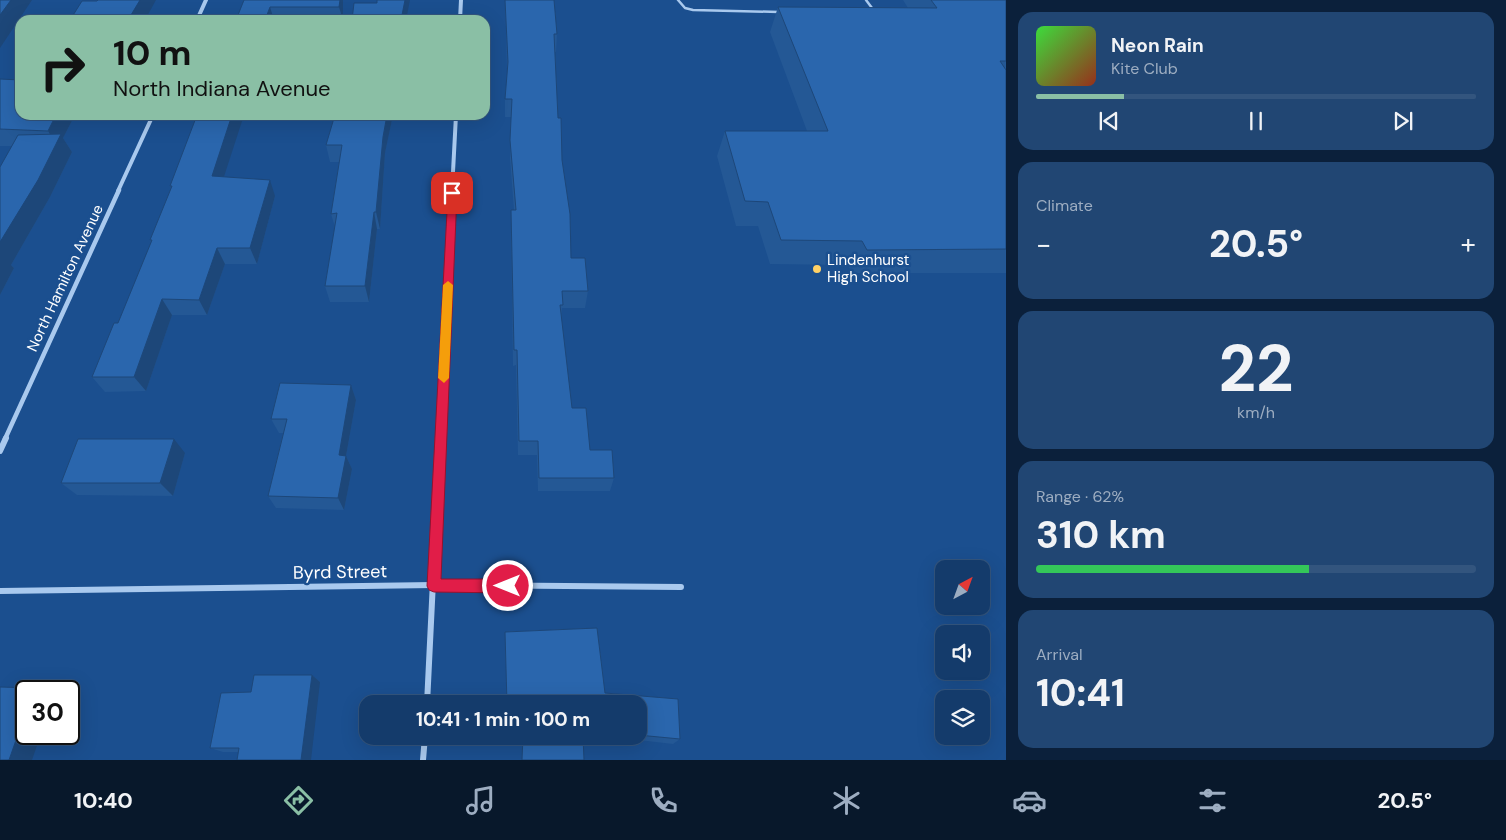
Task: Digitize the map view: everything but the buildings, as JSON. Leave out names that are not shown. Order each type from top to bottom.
[{"type":"street","points":[[199,15],[206,0]]},
{"type":"street","points":[[460,15],[461,0]]},
{"type":"street","name":"North Hamilton Avenue","points":[[0,451],[152,120]]},
{"type":"street","points":[[428,695],[456,120]]},
{"type":"street","name":"Byrd Street","points":[[0,591],[434,586],[681,587]]},
{"type":"street","points":[[423,760],[424,745]]},
{"type":"lane","points":[[678,0],[685,8],[693,10],[788,12]]},
{"type":"lane","points":[[864,13],[869,12],[872,8],[866,0]]},
{"type":"slow traffic","points":[[444,378],[448,285]]},
{"type":"place","name":"Lindenhurst High School","points":[[817,269]]},
{"type":"route","points":[[452,193],[434,586],[508,586]]}]
